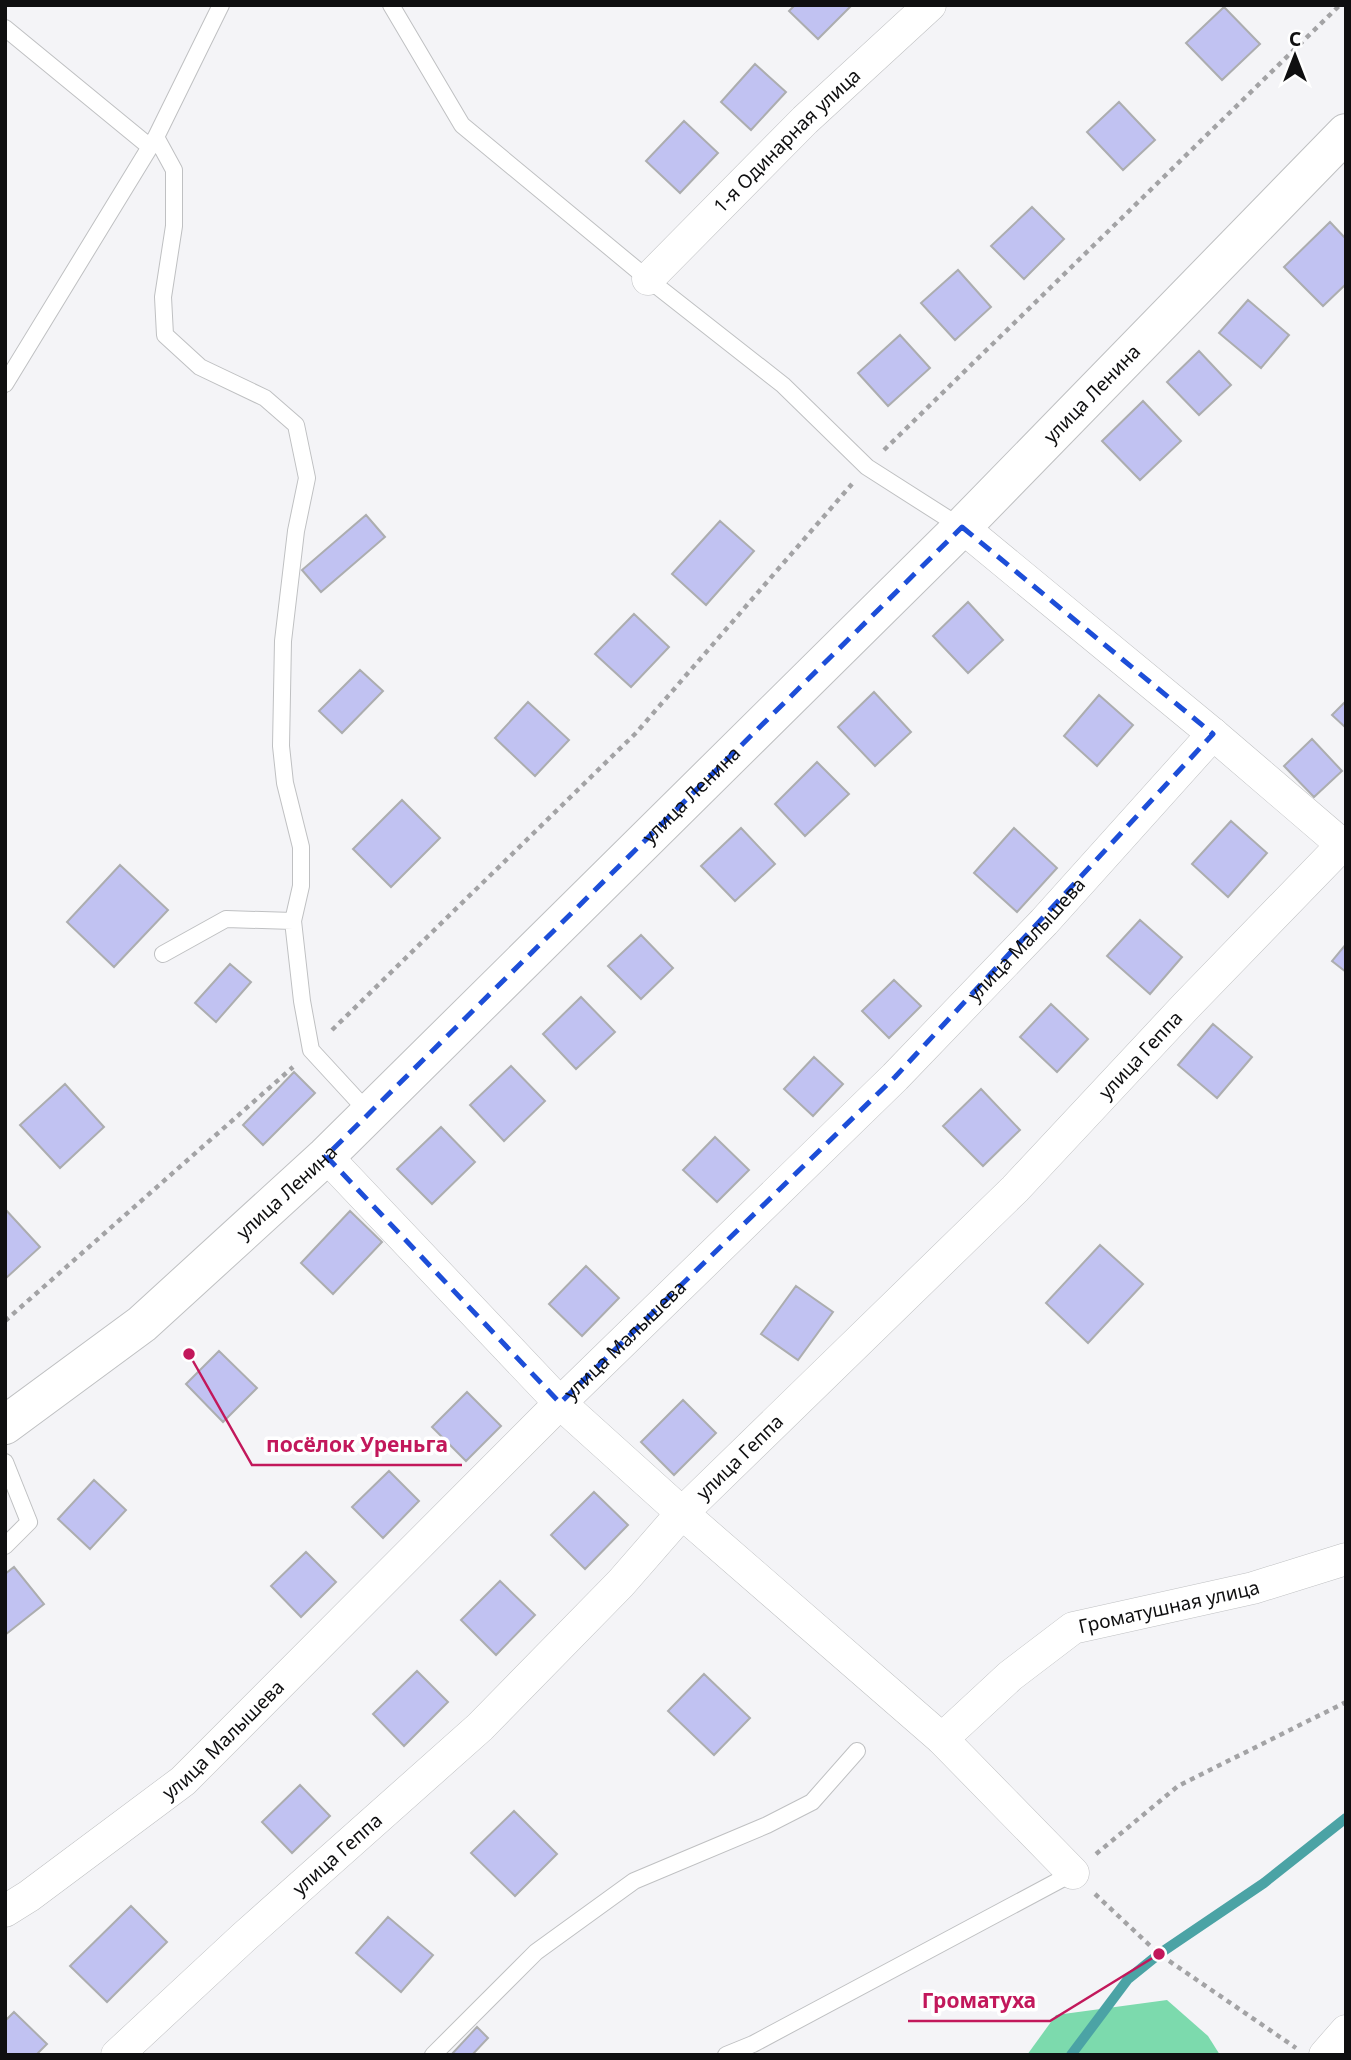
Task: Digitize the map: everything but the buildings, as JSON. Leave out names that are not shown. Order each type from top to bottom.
[{"type":"main road","name":"улица Ленина","points":[[5,1425],[142,1324],[326,1156],[962,527],[1346,133]]},
{"type":"street","name":"1-я Одинарная улица","points":[[648,279],[805,120],[930,5]]},
{"type":"street","points":[[962,527],[1344,844]]},
{"type":"street","name":"улица Малышева","points":[[5,1911],[183,1781],[560,1403],[895,1077],[1044,922],[1213,734]]},
{"type":"street","name":"улица Геппа","points":[[117,2055],[243,1937],[480,1727],[621,1584],[682,1513],[1015,1189],[1344,844]]},
{"type":"street","points":[[326,1156],[560,1403],[682,1513],[942,1738],[1073,1873]]},
{"type":"street","name":"Громатушная улица","points":[[942,1738],[1010,1676],[1073,1628],[1253,1588],[1346,1559]]},
{"type":"street","points":[[1325,2055],[1346,2031]]},
{"type":"lane","points":[[5,384],[153,142],[221,5]]},
{"type":"lane","points":[[391,5],[462,125],[648,279],[783,385],[867,467],[962,527]]},
{"type":"lane","points":[[5,28],[153,142],[174,170],[174,226],[163,297],[165,335],[200,367],[265,398],[296,425],[307,478],[296,531],[283,641],[282,758],[285,783],[301,848],[301,886],[293,921],[302,1001],[311,1050],[369,1113]]},
{"type":"lane","points":[[163,954],[226,919],[293,921]]},
{"type":"lane","points":[[5,1462],[29,1522],[5,1546]]},
{"type":"lane","points":[[433,2055],[536,1952],[634,1881],[767,1825],[812,1802],[857,1751]]},
{"type":"lane","points":[[726,2055],[753,2044],[1073,1873]]},
{"type":"path","points":[[5,1321],[311,1050],[636,733],[867,467],[1340,5]]},
{"type":"path","points":[[1306,2055],[1159,1954],[1073,1873],[1178,1786],[1346,1702]]},
{"type":"highlighted area","points":[[962,527],[1213,734],[895,1077],[560,1403],[326,1156]]},
{"type":"green space","points":[[1167,2000],[1208,2036],[1220,2055],[1027,2055],[1056,2015]]},
{"type":"waterway","points":[[1071,2055],[1128,1979],[1159,1954],[1264,1883],[1346,1818]]},
{"type":"place","name":"посёлок Уреньга","points":[[189,1354]]},
{"type":"place","name":"Громатуха","points":[[1159,1954]]}]
